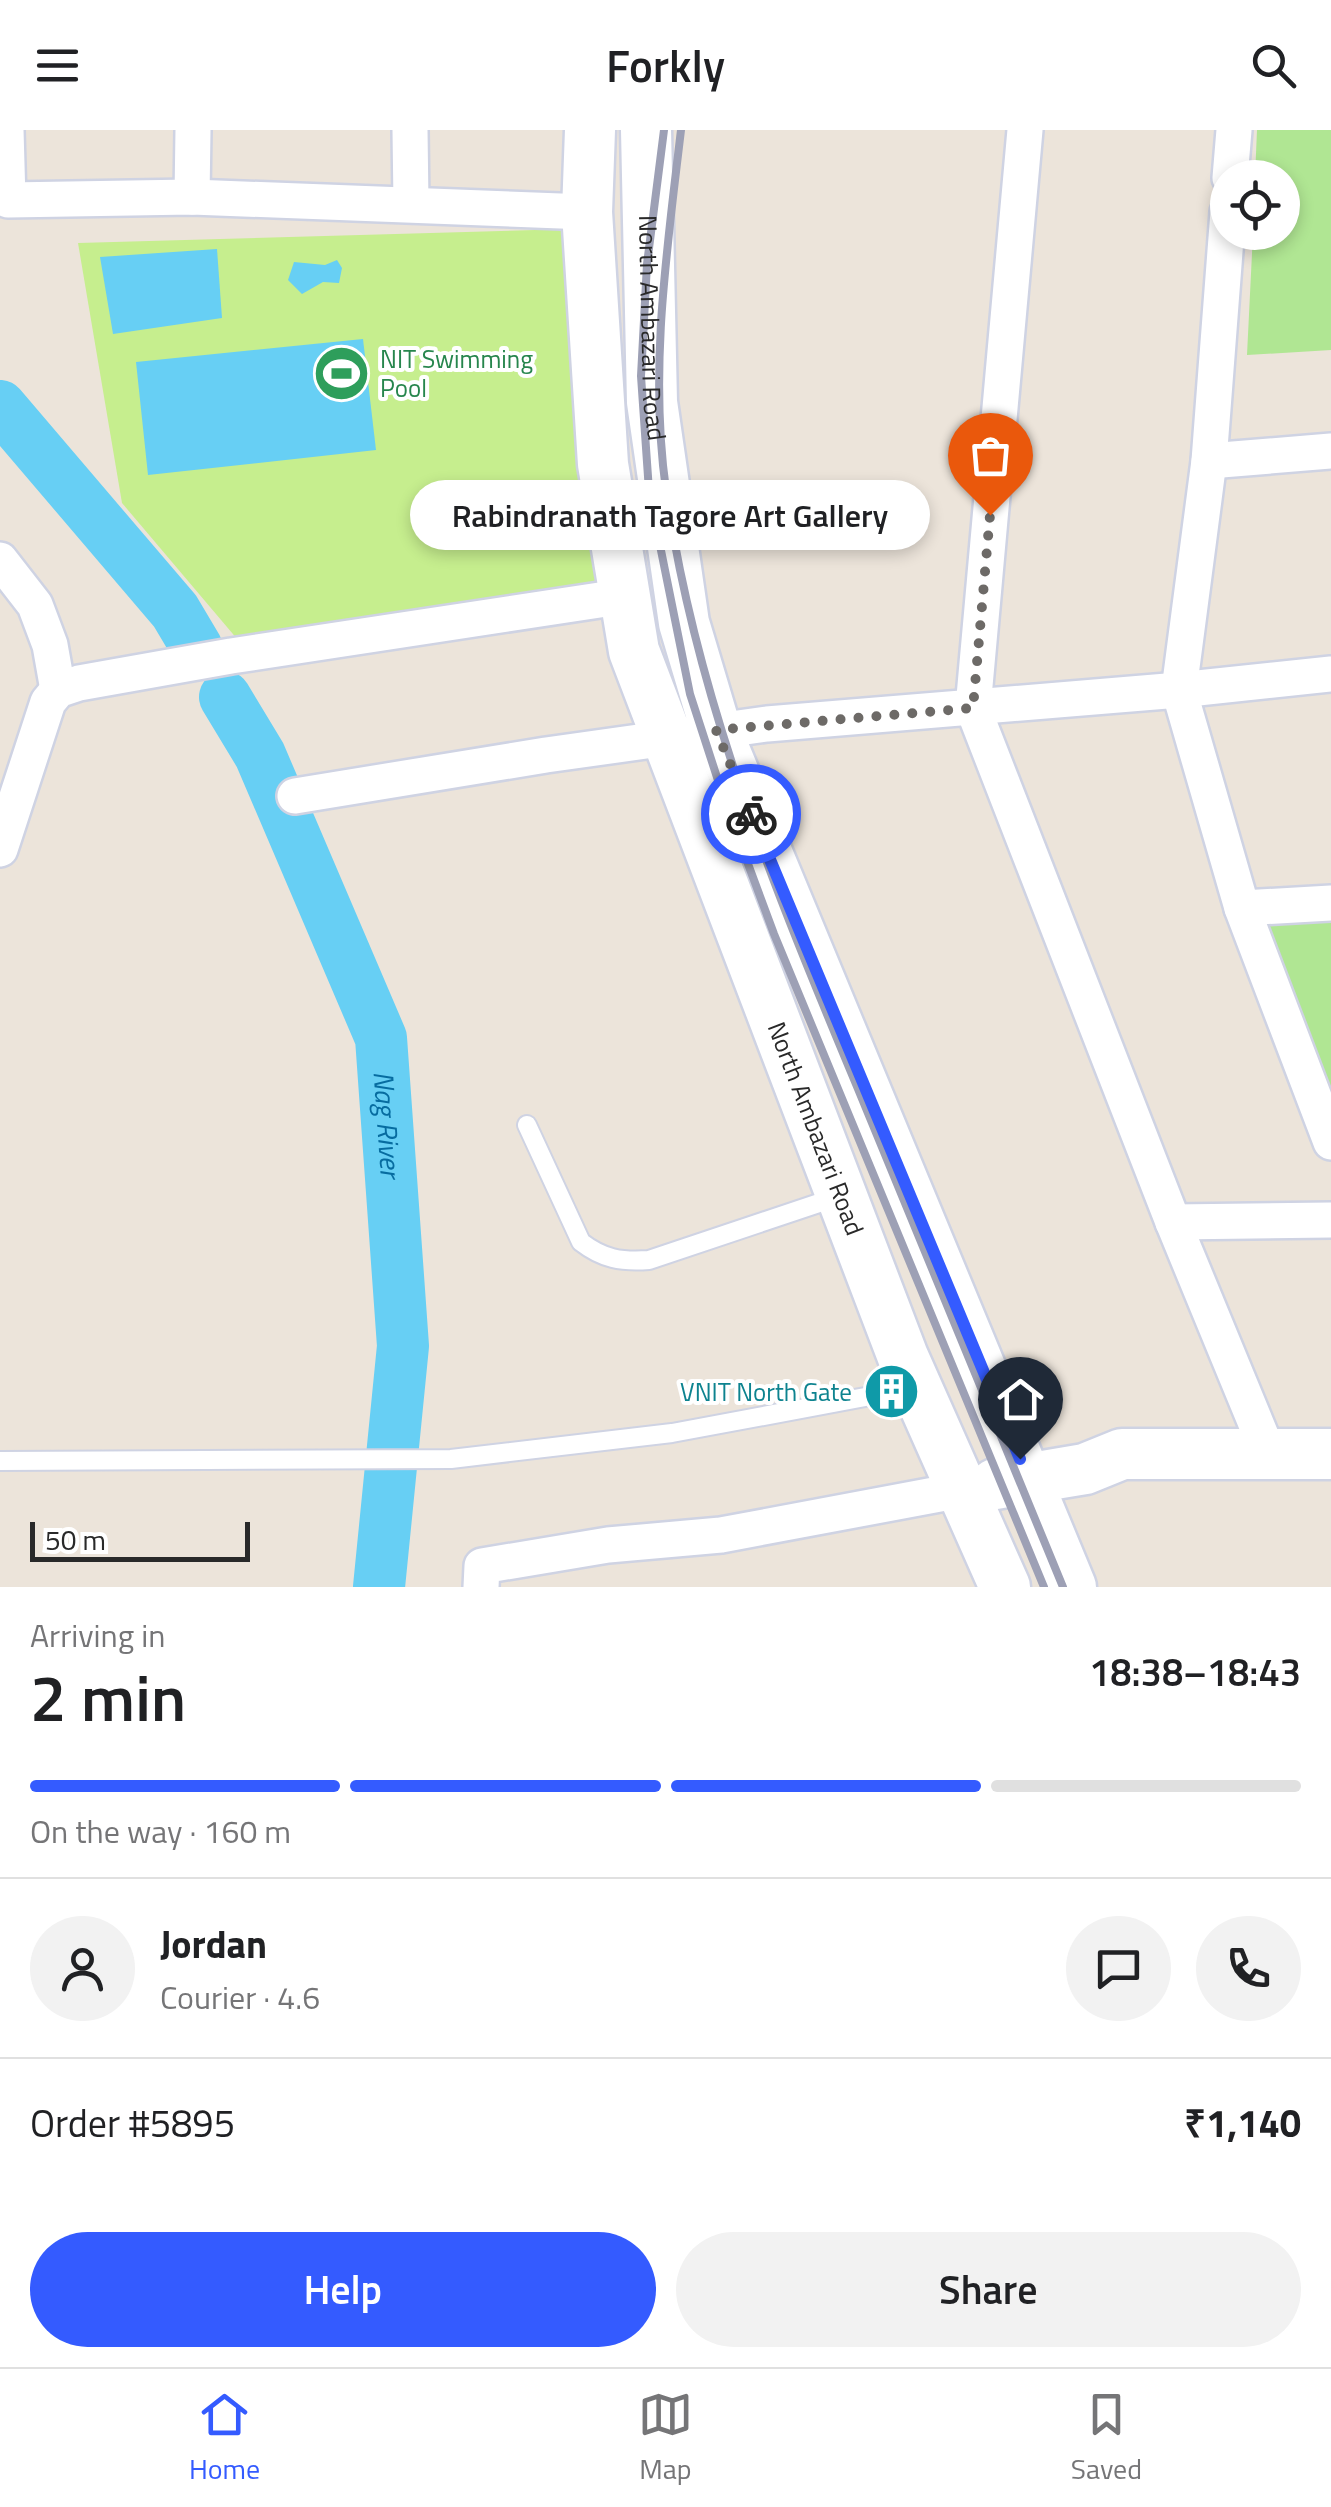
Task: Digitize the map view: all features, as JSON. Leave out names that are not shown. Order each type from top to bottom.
[{"type":"main road","name":"North Ambazari Road","points":[[590,130],[587,212],[603,464],[634,652],[842,1195],[904,1389],[960,1490],[1005,1587]]},
{"type":"main road","name":"North Ambazari Road","points":[[646,130],[652,402],[684,623],[716,730],[1071,1587]]},
{"type":"main road","points":[[960,1490],[1085,1470],[1122,1454],[1331,1454]]},
{"type":"main road","points":[[1085,1470],[1124,1484],[1331,1484]]},
{"type":"street","points":[[6,130],[4,200],[192,197],[587,212]]},
{"type":"street","points":[[192,197],[193,130]]},
{"type":"street","points":[[410,130],[412,203]]},
{"type":"street","points":[[1025,130],[973,708],[1173,1222],[1270,1454]]},
{"type":"street","points":[[1232,160],[1234,130]]},
{"type":"street","points":[[1225,250],[1209,462],[1178,690],[1242,908],[1331,1142]]},
{"type":"street","points":[[1209,462],[1331,451]]},
{"type":"street","points":[[0,560],[35,605],[50,645],[58,690]]},
{"type":"street","points":[[0,849],[48,702],[58,690],[79,682],[231,656],[626,596]]},
{"type":"street","points":[[295,796],[716,730],[1331,674]]},
{"type":"street","points":[[1242,908],[1331,903]]},
{"type":"street","points":[[1173,1222],[1331,1220]]},
{"type":"street","points":[[481,1587],[482,1566],[608,1545],[720,1536],[960,1490]]},
{"type":"lane","points":[[527,1124],[581,1242],[597,1255],[623,1262],[649,1260],[842,1195]]},
{"type":"lane","points":[[0,1461],[451,1459],[672,1432],[904,1389]]},
{"type":"green space","points":[[1257,130],[1331,130],[1331,350],[1247,355],[1252,250],[1300,250],[1300,160],[1256,160]]},
{"type":"green space","name":"NIT Swimming Pool","points":[[571,229],[599,592],[238,640],[122,503],[78,243]]},
{"type":"green space","points":[[1331,920],[1331,1095],[1268,924]]},
{"type":"water","points":[[217,249],[222,318],[113,334],[100,257]]},
{"type":"water","points":[[337,260],[342,268],[339,283],[323,282],[302,294],[288,280],[294,262],[325,265]]},
{"type":"water","name":"NIT Swimming Pool","points":[[363,339],[376,450],[148,475],[136,362]]},
{"type":"waterway","name":"Nag River","points":[[0,406],[175,611],[197,648]]},
{"type":"waterway","name":"Nag River","points":[[225,697],[260,755],[381,1038],[403,1346],[379,1587]]},
{"type":"railway","points":[[664,130],[647,264],[641,376],[649,491],[690,694],[774,934],[1044,1587]]},
{"type":"railway","points":[[681,130],[662,310],[659,400],[666,490],[697,645],[743,796],[798,943],[1063,1587]]},
{"type":"way so far","points":[[751,814],[716,730],[973,708],[990,515]]},
{"type":"place","name":"NIT Swimming Pool","points":[[341,373]]},
{"type":"place","name":"Rabindranath Tagore Art Gallery","points":[[990,515]]},
{"type":"place","name":"VNIT North Gate","points":[[891,1392]]},
{"type":"route","points":[[751,814],[1020,1459]]}]
